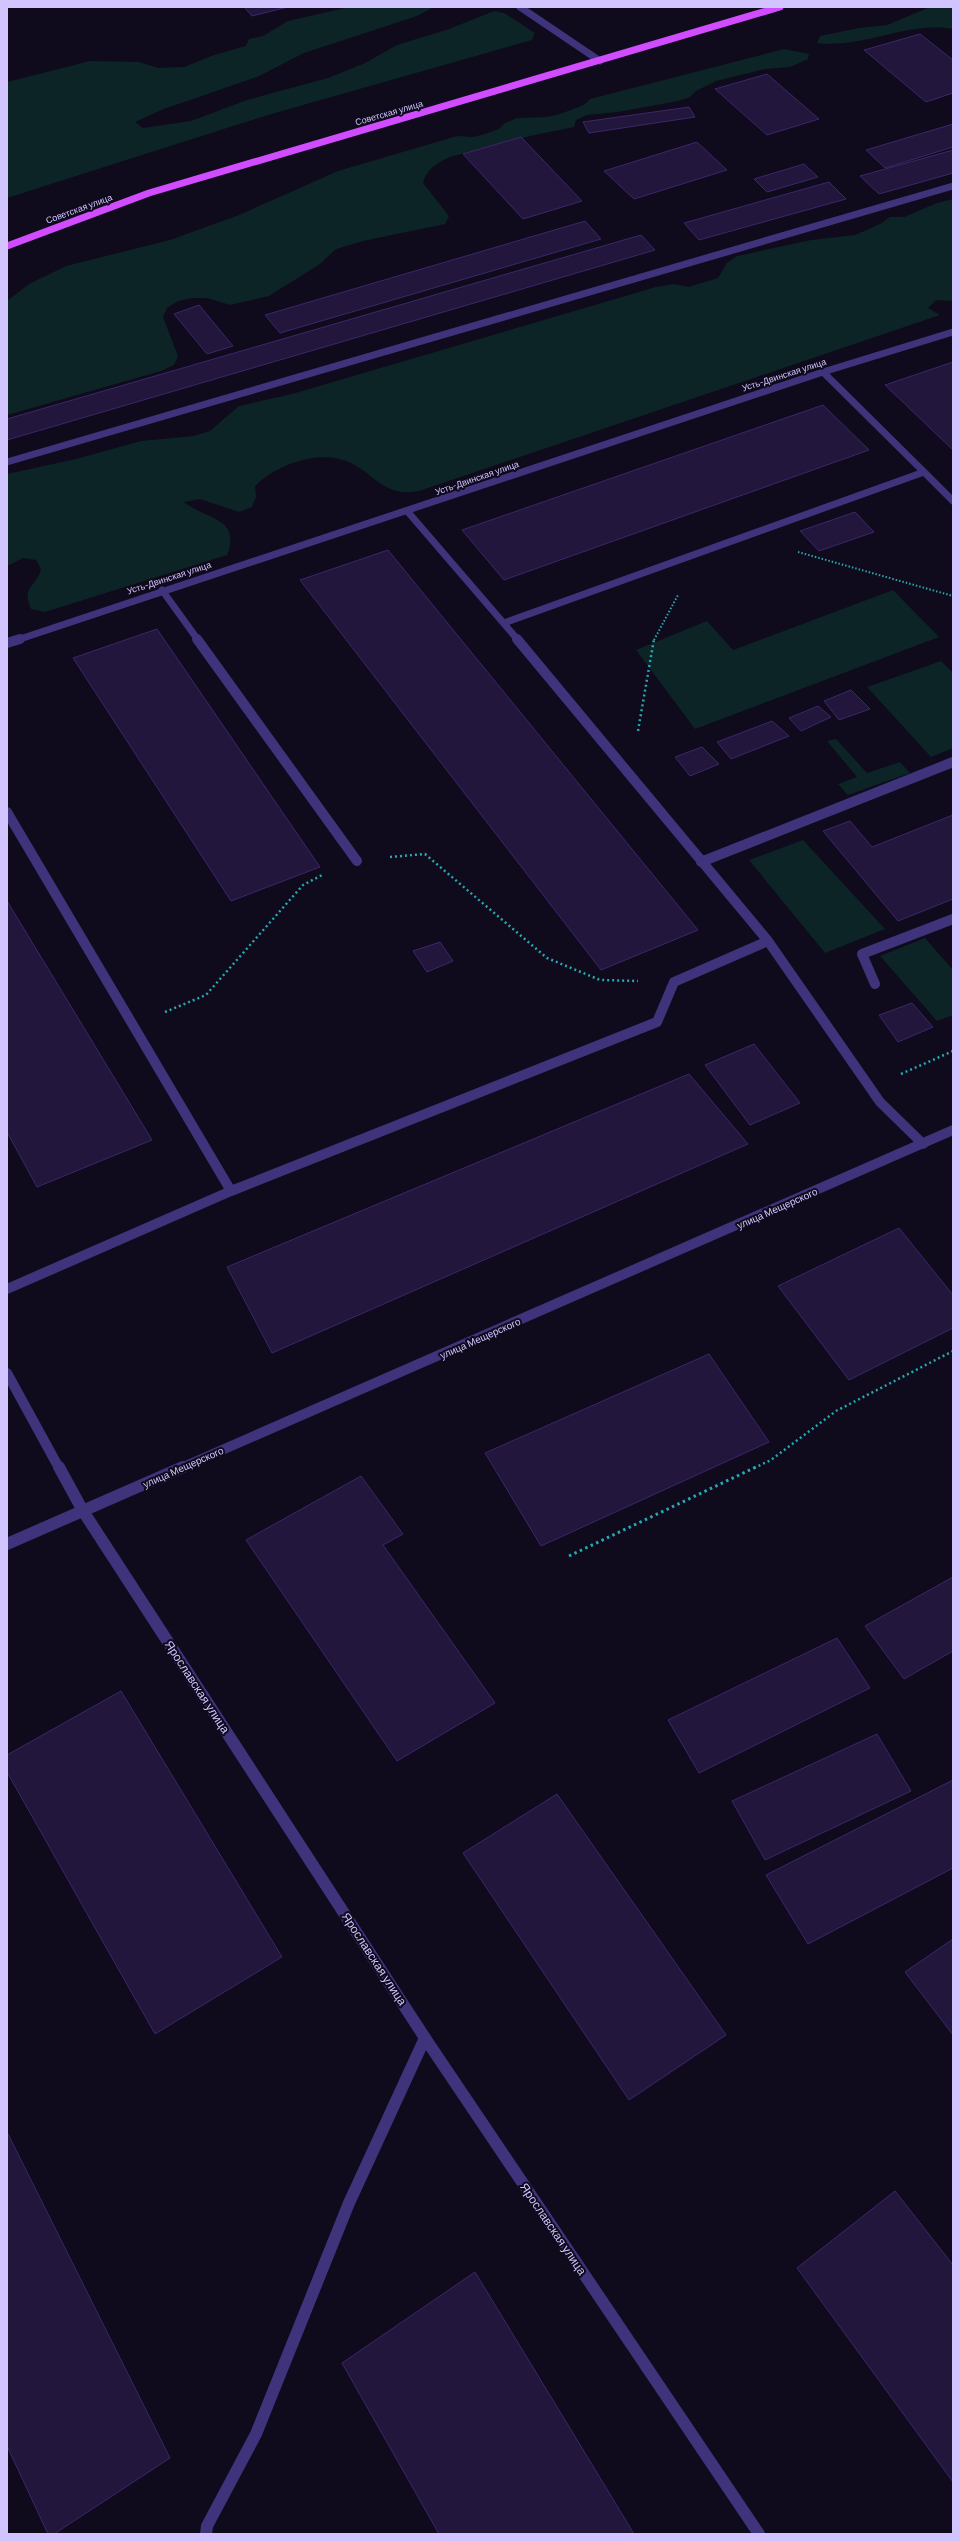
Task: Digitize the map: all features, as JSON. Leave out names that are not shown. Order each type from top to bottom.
[{"type":"main road","name":"Советская улица","points":[[7,246],[149,193],[780,7]]},
{"type":"street","points":[[520,7],[600,61]]},
{"type":"street","points":[[7,462],[953,186]]},
{"type":"street","name":"Усть-Двинская улица","points":[[7,643],[162,590],[408,512],[823,372],[953,332]]},
{"type":"street","points":[[823,372],[953,501]]},
{"type":"street","points":[[504,623],[771,525],[924,472]]},
{"type":"street","points":[[408,512],[504,623],[768,940],[880,1102],[923,1144]]},
{"type":"street","points":[[162,590],[357,861]]},
{"type":"street","points":[[702,862],[953,762]]},
{"type":"street","points":[[7,812],[231,1191]]},
{"type":"street","points":[[875,984],[862,954],[953,919]]},
{"type":"street","points":[[7,1288],[231,1191],[657,1022],[674,982],[768,940]]},
{"type":"street","name":"улица Мещерского","points":[[7,1544],[953,1130]]},
{"type":"street","name":"Ярославская улица","points":[[7,1373],[83,1512],[425,2038],[759,2534]]},
{"type":"street","points":[[204,2531],[256,2434],[349,2203],[425,2038]]},
{"type":"path","points":[[771,525],[799,553],[953,596]]},
{"type":"path","points":[[632,776],[652,643],[702,551]]},
{"type":"path","points":[[133,1026],[206,995],[303,885],[357,861],[425,854],[546,958],[600,980],[674,982]]},
{"type":"path","points":[[870,1088],[953,1051]]},
{"type":"path","points":[[569,1556],[771,1460],[836,1410],[953,1351]]},
{"type":"green space","points":[[349,7],[434,7],[417,16],[304,53],[257,77],[164,109],[135,122],[143,128],[191,121],[247,100],[328,78],[365,63],[397,45],[449,29],[494,11],[504,13],[535,33],[532,40],[268,115],[7,198],[7,82],[90,61],[139,62],[158,68],[184,67],[214,55],[246,46],[249,39],[263,36],[288,21]]},
{"type":"green space","points":[[930,7],[953,7],[953,29],[918,29],[901,31],[851,42],[834,44],[817,43],[820,36],[859,28],[887,25]]},
{"type":"green space","points":[[784,49],[809,54],[808,59],[790,67],[765,69],[716,81],[696,91],[690,97],[678,101],[618,112],[587,115],[576,120],[574,127],[530,136],[445,159],[427,173],[423,183],[449,216],[445,224],[363,241],[336,249],[320,264],[269,296],[230,305],[207,298],[192,298],[178,301],[167,308],[163,317],[178,356],[174,365],[161,371],[7,415],[7,301],[29,284],[66,266],[170,240],[239,215],[338,171],[457,136],[473,137],[485,134],[499,129],[505,123],[517,118],[547,117],[560,114],[584,105],[590,99]]},
{"type":"green space","points":[[953,199],[953,301],[936,300],[928,308],[940,315],[419,491],[397,491],[389,488],[360,468],[339,459],[326,457],[313,458],[287,465],[264,478],[255,486],[256,497],[252,507],[239,512],[200,499],[184,502],[192,508],[219,521],[225,526],[229,533],[230,543],[227,555],[45,612],[31,609],[28,601],[28,591],[39,575],[41,569],[36,560],[23,558],[7,566],[7,474],[76,459],[141,441],[194,436],[210,431],[239,406],[292,394],[656,287],[674,284],[688,287],[718,278],[727,263],[737,256],[811,240],[855,235],[880,224],[890,217],[904,217],[937,203]]},
{"type":"green space","points":[[893,590],[939,637],[695,729],[636,650],[707,621],[733,650]]},
{"type":"green space","points":[[941,661],[953,673],[953,748],[931,757],[867,687]]},
{"type":"green space","points":[[836,739],[867,773],[900,762],[910,773],[848,795],[838,784],[857,777],[827,741]]},
{"type":"green space","points":[[803,840],[885,929],[825,953],[749,860]]},
{"type":"green space","points":[[925,938],[953,970],[953,1015],[937,1021],[880,956]]},
{"type":"building","points":[[244,7],[288,7],[252,16]]},
{"type":"building","points":[[920,34],[953,60],[953,93],[926,102],[864,50]]},
{"type":"building","points":[[767,74],[819,119],[767,135],[715,89]]},
{"type":"building","points":[[689,107],[695,117],[589,133],[583,122]]},
{"type":"building","points":[[953,124],[953,147],[885,168],[866,150]]},
{"type":"building","points":[[521,137],[582,201],[523,219],[463,154]]},
{"type":"building","points":[[697,142],[727,170],[634,199],[604,171]]},
{"type":"building","points":[[953,150],[953,173],[879,194],[860,176]]},
{"type":"building","points":[[804,164],[818,177],[767,192],[754,179]]},
{"type":"building","points":[[829,182],[846,199],[699,240],[684,223]]},
{"type":"building","points":[[585,221],[601,239],[280,333],[265,315]]},
{"type":"building","points":[[641,235],[655,250],[7,440],[7,419]]},
{"type":"building","points":[[199,305],[233,346],[207,354],[174,314]]},
{"type":"building","points":[[953,362],[953,450],[885,385]]},
{"type":"building","points":[[823,405],[869,450],[504,580],[462,530]]},
{"type":"building","points":[[855,512],[874,532],[819,551],[800,531]]},
{"type":"building","points":[[388,550],[698,930],[601,970],[300,580]]},
{"type":"building","points":[[157,629],[320,867],[231,901],[73,658]]},
{"type":"building","points":[[851,690],[870,709],[839,720],[824,701]]},
{"type":"building","points":[[818,706],[831,717],[801,731],[789,718]]},
{"type":"building","points":[[772,721],[789,736],[731,759],[717,742]]},
{"type":"building","points":[[702,747],[719,764],[690,776],[675,757]]},
{"type":"building","points":[[953,815],[953,899],[898,921],[823,831],[850,821],[872,847]]},
{"type":"building","points":[[7,901],[152,1140],[37,1187],[7,1132]]},
{"type":"building","points":[[440,942],[453,961],[427,972],[413,951]]},
{"type":"building","points":[[912,1003],[933,1027],[898,1042],[879,1015]]},
{"type":"building","points":[[754,1044],[800,1103],[750,1125],[705,1065]]},
{"type":"building","points":[[689,1074],[748,1144],[272,1353],[227,1267]]},
{"type":"building","points":[[899,1228],[953,1295],[953,1328],[849,1380],[778,1286]]},
{"type":"building","points":[[709,1354],[769,1442],[541,1546],[485,1453]]},
{"type":"building","points":[[361,1476],[403,1534],[383,1545],[495,1703],[397,1761],[246,1540]]},
{"type":"building","points":[[953,1577],[953,1651],[904,1679],[865,1626]]},
{"type":"building","points":[[837,1638],[870,1688],[699,1773],[668,1720]]},
{"type":"building","points":[[121,1691],[282,1957],[155,2034],[7,1772],[7,1755]]},
{"type":"building","points":[[877,1734],[911,1791],[765,1860],[732,1801]]},
{"type":"building","points":[[953,1780],[953,1868],[808,1944],[766,1875]]},
{"type":"building","points":[[557,1794],[726,2035],[629,2100],[463,1853]]},
{"type":"building","points":[[953,1939],[953,2035],[905,1972]]},
{"type":"building","points":[[7,2132],[170,2458],[54,2534],[48,2534],[7,2446]]},
{"type":"building","points":[[895,2191],[953,2265],[953,2482],[797,2268]]},
{"type":"building","points":[[475,2272],[634,2534],[439,2534],[342,2363]]}]
